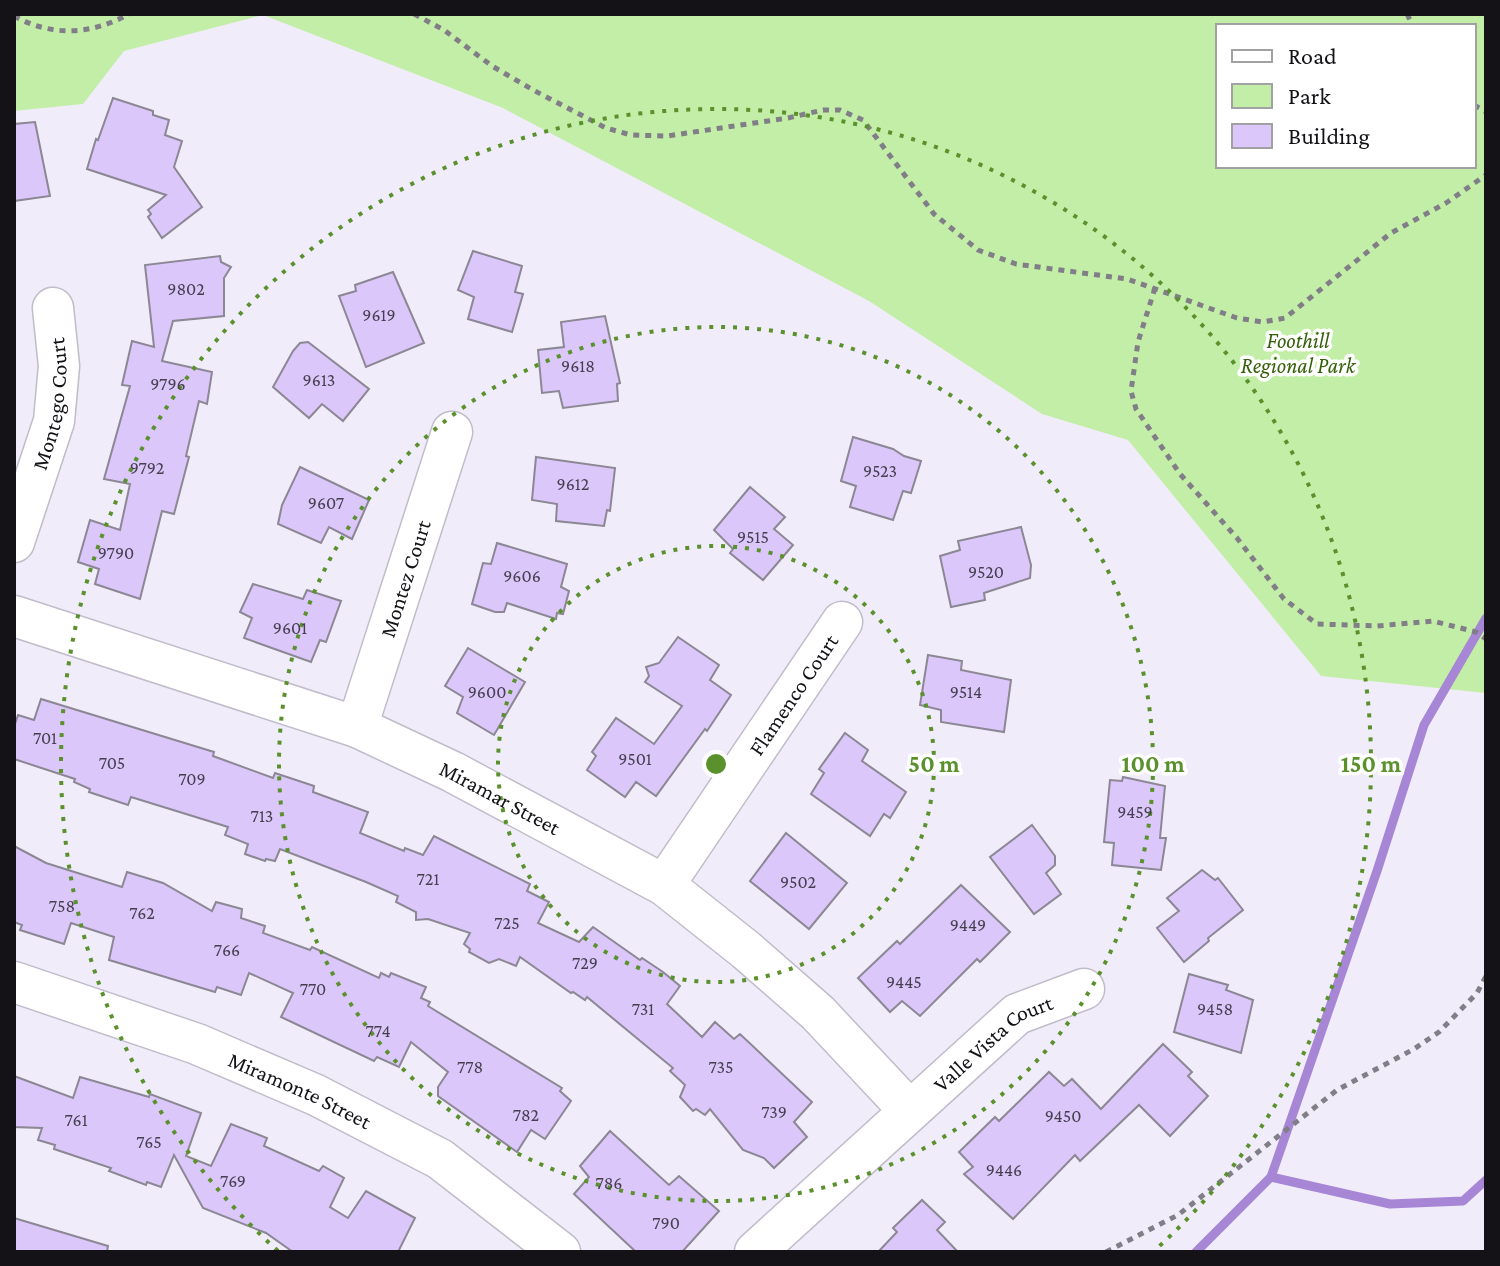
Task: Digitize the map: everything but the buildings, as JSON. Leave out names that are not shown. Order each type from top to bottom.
[{"type":"street","name":"Montego Court","points":[[14,542],[54,421],[59,366],[53,308]]},
{"type":"street","name":"Montez Court","points":[[357,727],[452,432]]},
{"type":"street","name":"Miramar Street","points":[[14,616],[357,727],[453,772],[664,885],[746,950],[818,1013],[909,1110]]},
{"type":"street","name":"Flamenco Court","points":[[664,885],[842,622]]},
{"type":"street","name":"Miramonte Street","points":[[14,982],[197,1044],[316,1095],[440,1159],[560,1252]]},
{"type":"street","name":"Valle Vista Court","points":[[755,1252],[1017,1014],[1084,989]]},
{"type":"path","points":[[14,16],[53,32],[80,32],[129,14]]},
{"type":"path","points":[[414,14],[444,30],[492,66],[535,91],[606,128],[631,135],[667,136],[823,110],[840,110],[863,120],[934,214],[978,250],[1016,264],[1127,279],[1237,318],[1263,322],[1285,318],[1381,241],[1446,203],[1486,175]]},
{"type":"path","points":[[1155,288],[1136,354],[1131,391],[1136,409],[1180,474],[1237,538],[1284,599],[1317,624],[1377,626],[1433,621],[1476,632],[1486,639]]},
{"type":"path","points":[[1106,1252],[1178,1215],[1337,1090],[1414,1049],[1439,1032],[1477,993],[1486,976]]},
{"type":"green space","name":"Foothill Regional Park","points":[[14,14],[1486,14],[1486,693],[1321,676],[1128,440],[1042,414],[869,301],[503,108],[263,15],[124,51],[83,104],[14,111]]},
{"type":"waterway","points":[[1196,1252],[1271,1177],[1424,725],[1486,618]]},
{"type":"waterway","points":[[1271,1177],[1390,1204],[1463,1201],[1486,1180]]}]
